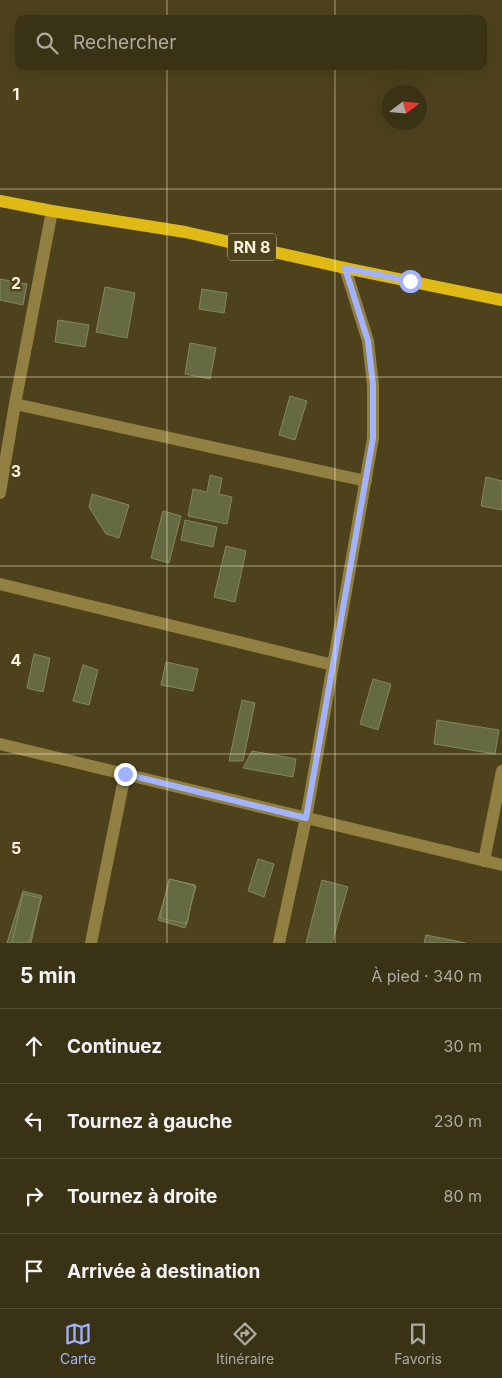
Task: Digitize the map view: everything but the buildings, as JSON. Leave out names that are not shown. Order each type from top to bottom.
[{"type":"main road","name":"RN 8","points":[[0,201],[185,232],[345,268],[502,300]]},
{"type":"street","points":[[0,493],[52,211]]},
{"type":"street","points":[[279,943],[306,818],[373,438],[373,385],[368,341],[345,268]]},
{"type":"street","points":[[15,404],[366,481]]},
{"type":"street","points":[[0,584],[333,665]]},
{"type":"street","points":[[0,744],[502,865]]},
{"type":"street","points":[[484,860],[502,771]]},
{"type":"street","points":[[91,943],[125,774]]},
{"type":"route","points":[[125,774],[306,818],[373,438],[373,385],[368,341],[345,268],[410,281]]}]
